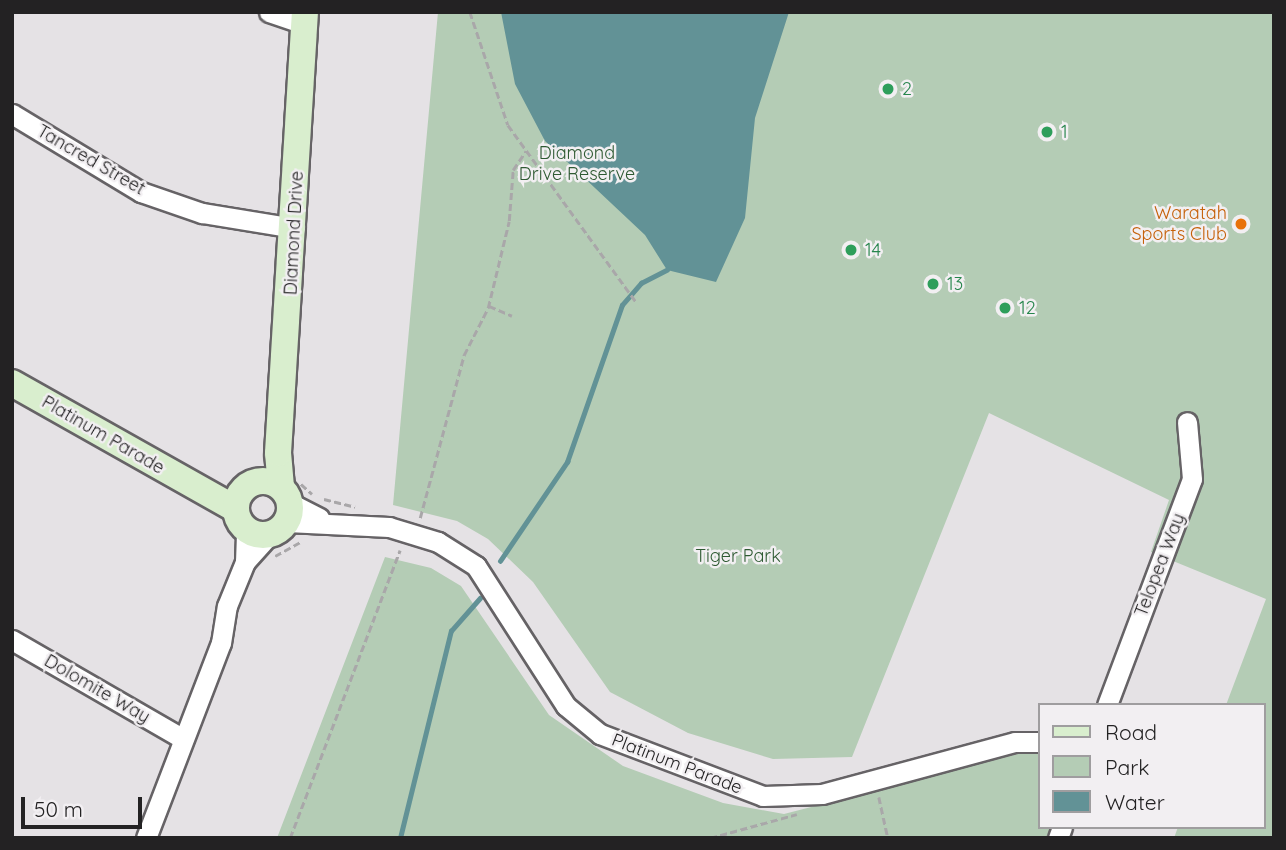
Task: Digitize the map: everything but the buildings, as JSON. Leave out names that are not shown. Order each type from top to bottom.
[{"type":"street","points":[[269,12],[304,18]]},
{"type":"street","name":"Diamond Drive","points":[[267,504],[278,453],[295,228],[304,18]]},
{"type":"street","name":"Tancred Street","points":[[12,114],[141,192],[202,214],[295,228]]},
{"type":"street","name":"Platinum Parade","points":[[12,383],[193,487],[320,519],[389,527],[438,542],[476,566],[566,706],[600,734],[763,796],[822,794],[1015,742],[1038,742]]},
{"type":"street","name":"Telopea Way","points":[[1108,703],[1192,480],[1187,422]]},
{"type":"street","points":[[146,838],[182,738],[221,643],[245,562],[267,504]]},
{"type":"street","name":"Dolomite Way","points":[[12,640],[182,738]]},
{"type":"path","points":[[470,12],[508,125],[636,302]]},
{"type":"path","points":[[419,521],[464,355],[489,306],[509,221],[513,170],[526,151]]},
{"type":"path","points":[[489,306],[512,316]]},
{"type":"path","points":[[267,504],[318,497],[369,509]]},
{"type":"path","points":[[407,518],[429,525]]},
{"type":"path","points":[[290,838],[403,542]]},
{"type":"path","points":[[865,797],[879,794],[888,838]]},
{"type":"path","points":[[710,838],[812,810]]},
{"type":"green space","points":[[438,12],[1274,12],[1274,838],[1174,838],[1177,829],[1265,829],[1265,703],[1227,703],[1266,599],[1151,552],[1169,500],[989,413],[852,757],[773,759],[688,733],[610,692],[533,582],[488,539],[457,521],[393,505]]},
{"type":"green space","points":[[385,557],[431,568],[461,586],[549,715],[623,766],[723,803],[784,814],[1033,750],[1038,751],[1038,829],[1050,829],[1047,838],[277,838]]},
{"type":"water","points":[[501,12],[789,12],[755,118],[745,218],[716,282],[667,270],[645,235],[545,141],[515,84]]},
{"type":"waterway","points":[[500,561],[567,462],[622,305],[641,283],[667,270]]},
{"type":"waterway","points":[[400,838],[451,631],[480,598]]},
{"type":"place","name":"2","points":[[888,89]]},
{"type":"place","name":"1","points":[[1047,132]]},
{"type":"place","name":"Waratah Sports Club","points":[[1241,224]]},
{"type":"place","name":"14","points":[[851,250]]},
{"type":"place","name":"13","points":[[933,284]]},
{"type":"place","name":"12","points":[[1005,308]]},
{"type":"park label","name":"Diamond Drive Reserve","points":[[577,164]]},
{"type":"park label","name":"Tiger Park","points":[[738,556]]}]
